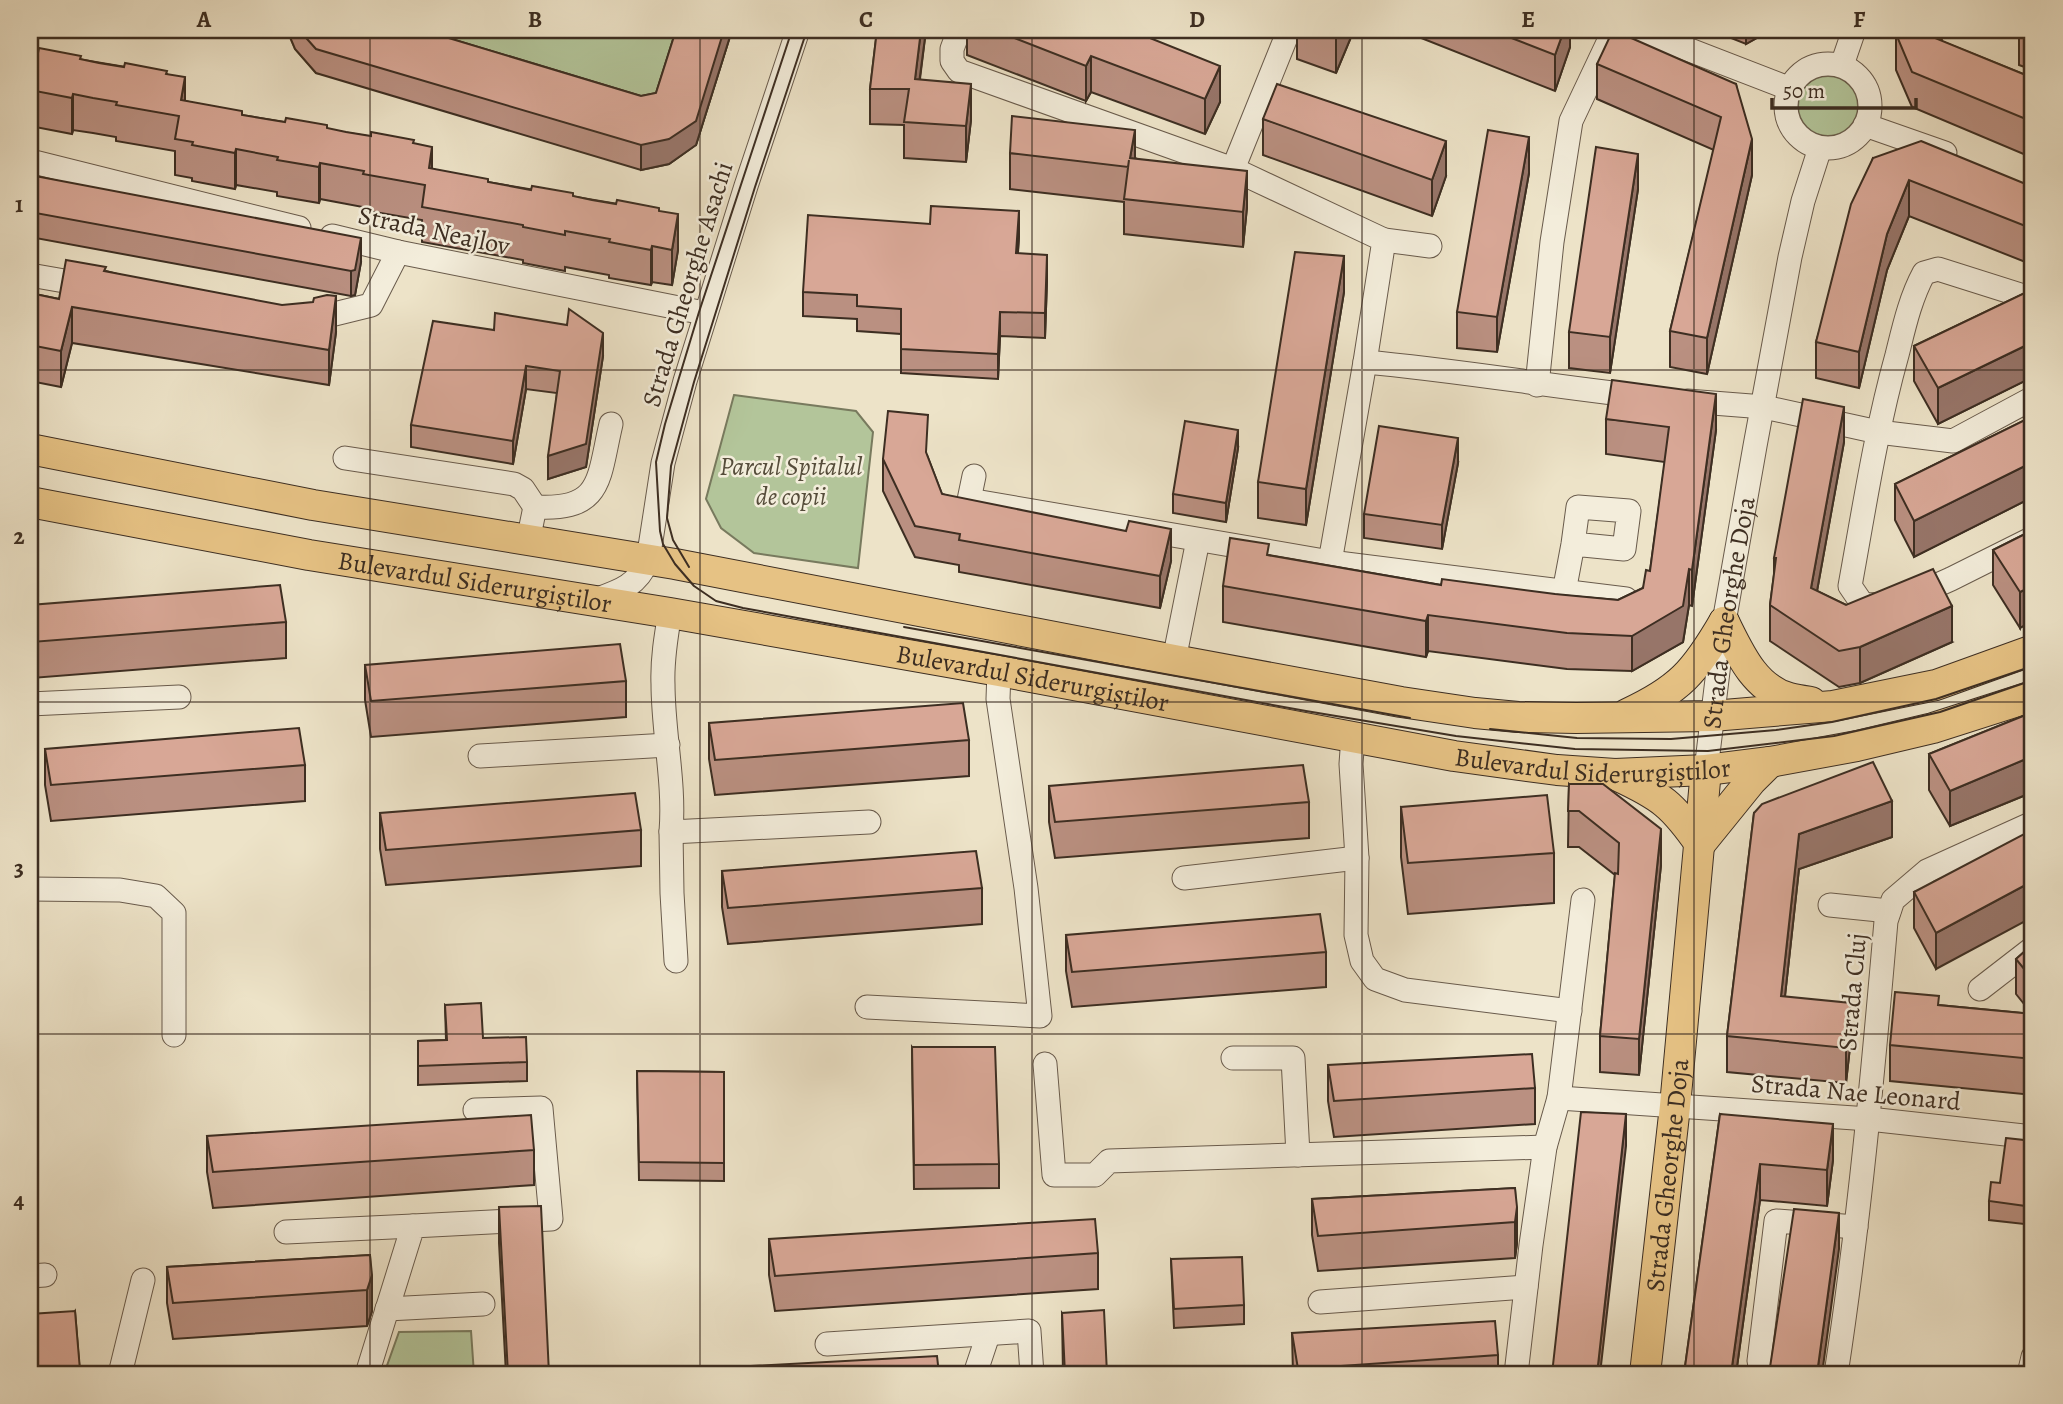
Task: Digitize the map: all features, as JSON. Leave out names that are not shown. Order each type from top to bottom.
[{"type":"main road","name":"Bulevardul Siderurgiștilor","points":[[30,449],[313,505],[648,560],[1401,702],[1475,713],[1518,717],[1617,718],[1712,716],[1833,706],[1936,685],[2033,650]]},
{"type":"main road","name":"Bulevardul Siderurgiștilor","points":[[30,502],[309,555],[670,613],[1525,767],[1615,774],[1706,770],[1770,762],[1857,746],[1933,728],[2033,696]]},
{"type":"main road","points":[[1724,622],[1747,666],[1766,687],[1788,698],[1833,706]]},
{"type":"main road","points":[[1617,718],[1657,700],[1677,686],[1707,652],[1724,622]]},
{"type":"main road","points":[[1615,774],[1657,795],[1682,819],[1700,844],[1770,762]]},
{"type":"main road","name":"Strada Gheorghe Doja","points":[[1645,1374],[1675,1106],[1706,770]]},
{"type":"street","name":"Strada Gheorghe Asachi","points":[[648,560],[663,463],[705,316],[799,30]]},
{"type":"street","points":[[959,30],[951,61],[959,71],[1233,169],[1384,240],[1430,246]]},
{"type":"street","points":[[1233,169],[1289,30]]},
{"type":"street","points":[[1537,385],[1552,242],[1571,121],[1614,30]]},
{"type":"street","points":[[1638,30],[1788,88]]},
{"type":"street","points":[[1842,65],[1854,30]]},
{"type":"street","points":[[1816,64],[1842,65],[1853,71],[1868,93],[1870,106],[1865,125],[1860,134],[1841,146],[1820,148],[1809,144],[1792,130],[1786,117],[1788,88],[1805,69],[1816,64]]},
{"type":"street","points":[[1865,125],[1967,161]]},
{"type":"street","name":"Strada Gheorghe Doja","points":[[1706,770],[1724,622],[1790,257],[1803,201],[1820,148]]},
{"type":"street","name":"Strada Neajlov","points":[[30,161],[398,252],[699,312],[705,316]]},
{"type":"street","points":[[1330,562],[1384,240]]},
{"type":"street","points":[[288,320],[302,322],[371,305],[398,252]]},
{"type":"street","points":[[2033,299],[1938,269],[1924,274],[1914,292],[1891,376],[1850,586],[1863,605],[1895,604],[2033,538]]},
{"type":"street","points":[[30,275],[111,289]]},
{"type":"street","points":[[1364,362],[1412,366],[1537,385],[1764,408],[1878,432],[1953,441],[2033,398]]},
{"type":"street","points":[[535,507],[557,508],[577,504],[589,495],[598,480],[611,424]]},
{"type":"street","points":[[345,458],[514,484],[523,489],[535,507],[528,541]]},
{"type":"street","points":[[974,476],[969,500],[1330,562],[1626,600]]},
{"type":"street","points":[[1174,660],[1198,540]]},
{"type":"street","points":[[1564,592],[1573,544]]},
{"type":"street","points":[[595,600],[631,585],[642,573],[648,560]]},
{"type":"street","points":[[670,613],[665,639],[663,684],[673,810],[672,893],[676,961]]},
{"type":"street","points":[[867,1007],[1040,1016],[1026,888],[998,699],[999,671]]},
{"type":"street","points":[[30,704],[179,697]]},
{"type":"street","points":[[1353,736],[1351,764],[1357,858],[1356,935],[1362,961],[1375,979],[1405,990],[1570,1011]]},
{"type":"street","points":[[480,756],[668,745]]},
{"type":"street","points":[[671,832],[869,822]]},
{"type":"street","name":"Strada Cluj","points":[[1836,1374],[1869,1119],[1889,911],[1893,900],[1927,871],[2033,823]]},
{"type":"street","points":[[1184,878],[1357,858]]},
{"type":"street","points":[[30,889],[120,890],[156,896],[174,913],[174,1035]]},
{"type":"street","points":[[1516,1374],[1545,1147],[1559,1098],[1583,901]]},
{"type":"street","points":[[1830,905],[1889,911]]},
{"type":"street","points":[[1980,989],[2033,948]]},
{"type":"street","points":[[1233,1058],[1293,1058],[1298,1155]]},
{"type":"street","points":[[1045,1064],[1054,1175],[1095,1175],[1109,1161],[1545,1147]]},
{"type":"street","name":"Strada Nae Leonard","points":[[1559,1098],[1869,1119],[2033,1137]]},
{"type":"street","points":[[286,1233],[551,1219],[541,1108],[475,1110]]},
{"type":"street","points":[[1759,1361],[1776,1221],[1856,1227]]},
{"type":"street","points":[[367,1374],[413,1226]]},
{"type":"street","points":[[120,1374],[143,1280]]},
{"type":"street","points":[[1320,1302],[1526,1287]]},
{"type":"street","points":[[387,1309],[483,1304]]},
{"type":"street","points":[[827,1344],[1028,1331],[1032,1374]]},
{"type":"street","points":[[975,1374],[988,1335]]},
{"type":"street","points":[[2029,1374],[2033,1357]]},
{"type":"green space","points":[[287,30],[732,30],[696,145],[316,73],[295,49]]},
{"type":"green space","points":[[1828,76],[1845,81],[1853,89],[1858,106],[1853,123],[1845,131],[1828,136],[1811,131],[1803,123],[1798,106],[1803,89],[1811,81]]},
{"type":"green space","name":"Parcul Spitalul de copii","points":[[734,395],[856,411],[873,432],[858,568],[754,553],[721,528],[706,499]]},
{"type":"green space","points":[[471,1331],[474,1374],[384,1374],[399,1332]]},
{"type":"building","points":[[299,30],[422,30],[641,96],[656,93],[676,30],[724,30],[696,121],[669,139],[641,145],[316,49]]},
{"type":"building","points":[[877,30],[921,30],[915,79],[971,84],[966,126],[904,122],[909,89],[870,89]]},
{"type":"building","points":[[994,30],[1130,30],[1220,66],[1205,99],[1091,56],[1086,66]]},
{"type":"building","points":[[1315,30],[1339,30],[1336,37]]},
{"type":"building","points":[[1491,30],[1564,30],[1555,55]]},
{"type":"building","points":[[1613,30],[1736,84],[1752,139],[1707,338],[1670,331],[1721,117],[1597,64]]},
{"type":"building","points":[[1897,30],[1932,30],[1930,36],[2033,78],[2033,122],[1912,72],[1896,34]]},
{"type":"building","points":[[39,48],[81,56],[80,59],[99,63],[124,67],[125,63],[167,71],[166,74],[185,77],[181,100],[242,111],[242,115],[285,122],[286,118],[327,125],[327,128],[346,132],[371,136],[371,132],[414,140],[413,143],[432,147],[429,168],[531,190],[532,186],[573,193],[573,196],[592,200],[616,204],[617,200],[678,214],[672,250],[652,246],[651,250],[609,242],[610,239],[565,231],[565,235],[422,207],[425,185],[320,163],[319,167],[236,149],[235,153],[192,145],[193,142],[175,139],[179,116],[73,94],[72,98],[30,90],[30,51],[38,53]]},
{"type":"building","points":[[1277,84],[1446,141],[1432,180],[1263,119]]},
{"type":"building","points":[[1012,116],[1135,130],[1130,158],[1247,171],[1243,212],[1124,199],[1129,160],[1128,167],[1010,153]]},
{"type":"building","points":[[1488,130],[1529,137],[1497,317],[1457,312]]},
{"type":"building","points":[[1921,141],[2033,187],[2033,229],[1909,180],[1887,234],[1859,352],[1816,342],[1851,204],[1873,158]]},
{"type":"building","points":[[1596,147],[1638,154],[1610,337],[1569,332]]},
{"type":"building","points":[[30,175],[361,238],[355,270],[30,212]]},
{"type":"building","points":[[931,206],[1019,211],[1016,253],[1047,255],[1045,313],[1000,312],[998,354],[901,349],[901,309],[857,306],[857,295],[803,292],[808,215],[930,224]]},
{"type":"building","points":[[1295,252],[1344,256],[1306,489],[1258,482]]},
{"type":"building","points":[[66,260],[106,267],[104,271],[282,305],[313,302],[314,298],[327,295],[336,296],[329,350],[72,307],[61,351],[30,345],[30,293],[59,299]]},
{"type":"building","points":[[2033,289],[2033,342],[1938,388],[1914,346]]},
{"type":"building","points":[[569,309],[603,333],[586,444],[548,456],[560,371],[526,366],[513,441],[411,425],[433,321],[494,330],[495,313],[567,325]]},
{"type":"building","points":[[1612,380],[1716,394],[1692,570],[1689,569],[1683,606],[1632,636],[1567,633],[1428,615],[1426,621],[1223,586],[1230,538],[1269,544],[1267,555],[1441,585],[1442,579],[1618,600],[1643,588],[1646,570],[1650,571],[1669,427],[1606,419]]},
{"type":"building","points":[[1803,399],[1844,407],[1811,588],[1846,605],[1933,569],[1952,606],[1860,647],[1839,651],[1770,605],[1774,558]]},
{"type":"building","points":[[888,411],[928,415],[926,452],[942,494],[1126,531],[1129,521],[1171,529],[1160,576],[959,540],[960,534],[915,526],[883,459]]},
{"type":"building","points":[[2033,416],[2033,462],[1914,521],[1895,484]]},
{"type":"building","points":[[1185,421],[1238,430],[1226,503],[1173,494]]},
{"type":"building","points":[[1379,426],[1458,438],[1442,525],[1364,514]]},
{"type":"building","points":[[2025,534],[2028,543],[2033,540],[2033,586],[2020,592],[1993,550]]},
{"type":"building","points":[[280,585],[286,622],[32,642],[30,605]]},
{"type":"building","points":[[620,644],[626,681],[371,701],[365,665]]},
{"type":"building","points":[[963,703],[969,740],[715,760],[709,723]]},
{"type":"building","points":[[2033,712],[2033,756],[1950,791],[1929,754]]},
{"type":"building","points":[[299,728],[305,765],[51,785],[45,749]]},
{"type":"building","points":[[1873,762],[1892,801],[1799,834],[1781,996],[1851,1003],[1846,1048],[1727,1036],[1754,813],[1762,804]]},
{"type":"building","points":[[1303,765],[1309,802],[1055,822],[1049,786]]},
{"type":"building","points":[[1569,784],[1603,784],[1661,829],[1639,1039],[1600,1036],[1619,843],[1579,811],[1568,811]]},
{"type":"building","points":[[635,793],[641,830],[386,850],[380,813]]},
{"type":"building","points":[[1547,795],[1554,853],[1408,863],[1401,807]]},
{"type":"building","points":[[2026,833],[2033,848],[2033,881],[1936,933],[1914,892]]},
{"type":"building","points":[[976,851],[982,888],[728,908],[722,871]]},
{"type":"building","points":[[1320,914],[1326,952],[1072,972],[1066,935]]},
{"type":"building","points":[[2033,944],[2033,980],[2016,959]]},
{"type":"building","points":[[1895,992],[1939,996],[1938,1005],[2033,1014],[2033,1059],[1890,1045]]},
{"type":"building","points":[[481,1003],[483,1038],[526,1037],[527,1062],[418,1066],[418,1041],[447,1040],[445,1005]]},
{"type":"building","points":[[912,1047],[995,1047],[999,1164],[914,1165]]},
{"type":"building","points":[[1532,1054],[1535,1088],[1334,1101],[1328,1065]]},
{"type":"building","points":[[637,1071],[724,1072],[724,1163],[639,1162]]},
{"type":"building","points":[[1581,1112],[1626,1114],[1597,1374],[1552,1374]]},
{"type":"building","points":[[1720,1114],[1833,1124],[1827,1170],[1760,1164],[1731,1374],[1684,1374]]},
{"type":"building","points":[[531,1115],[534,1150],[213,1172],[207,1136]]},
{"type":"building","points":[[2006,1138],[2033,1141],[2033,1207],[1989,1201],[1991,1182],[2000,1183]]},
{"type":"building","points":[[1515,1188],[1515,1222],[1318,1236],[1312,1199]]},
{"type":"building","points":[[541,1206],[549,1374],[508,1374],[499,1207]]},
{"type":"building","points":[[1794,1209],[1839,1213],[1817,1374],[1769,1374]]},
{"type":"building","points":[[1095,1219],[1098,1253],[775,1276],[769,1239]]},
{"type":"building","points":[[370,1255],[372,1275],[367,1290],[173,1303],[167,1267]]},
{"type":"building","points":[[1242,1257],[1244,1305],[1174,1309],[1171,1259]]},
{"type":"building","points":[[1104,1310],[1107,1374],[1065,1374],[1062,1313]]},
{"type":"building","points":[[75,1311],[80,1370],[30,1374],[30,1314]]},
{"type":"building","points":[[1495,1321],[1498,1355],[1298,1369],[1292,1333]]},
{"type":"building","points":[[937,1356],[939,1374],[735,1374],[734,1367]]},
{"type":"tram line","points":[[792,30],[699,312],[656,462],[663,544],[675,564],[694,586],[716,601],[1306,711],[1456,736],[1575,749],[1708,751],[1834,736],[1940,712],[2033,680]]},
{"type":"tram line","points":[[689,567],[673,540],[667,518],[671,466],[694,382],[807,30]]},
{"type":"tram line","points":[[904,627],[1410,718]]},
{"type":"tram line","points":[[1490,729],[1577,738],[1671,739],[1776,730],[1832,722],[1936,699],[2033,666]]}]
